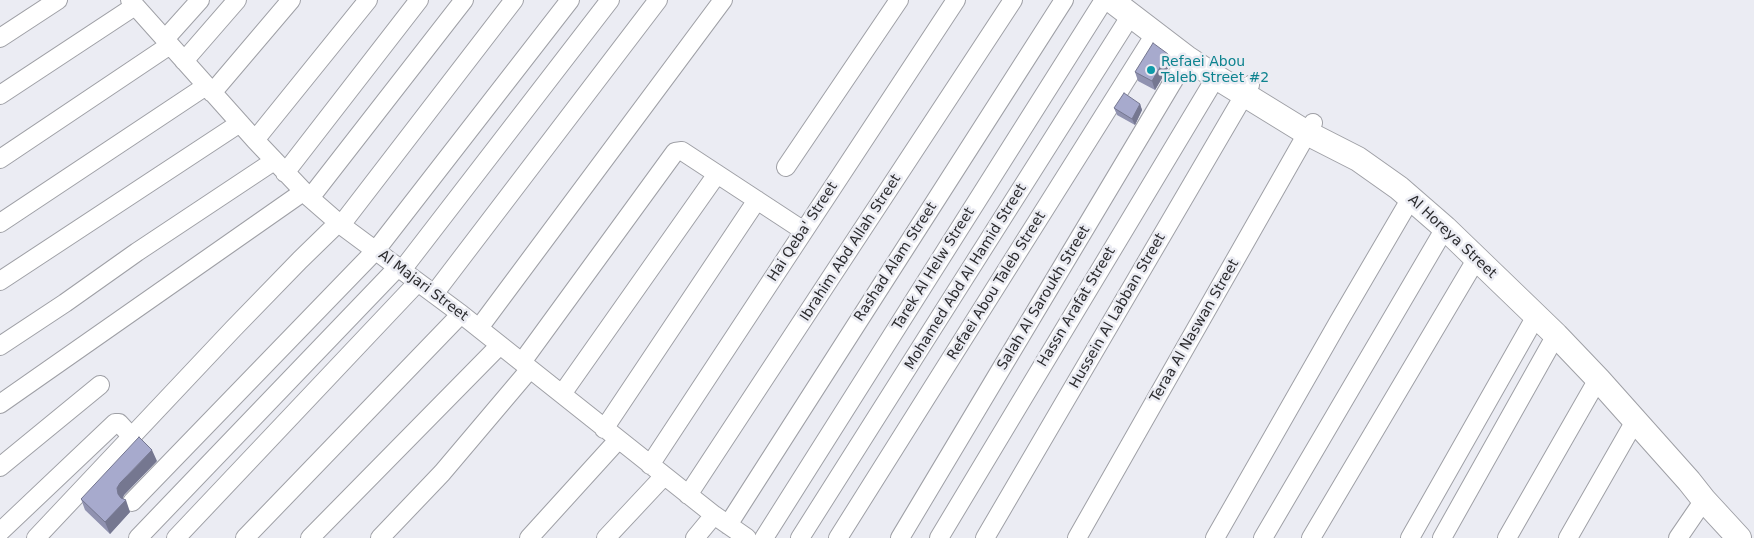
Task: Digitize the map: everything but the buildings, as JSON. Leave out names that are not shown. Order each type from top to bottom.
[{"type":"main road","name":"Al Horeya Street","points":[[1111,0],[1133,8],[1248,90],[1372,168],[1411,198],[1445,228],[1536,316],[1598,379],[1635,421],[1754,533]]},
{"type":"main road","name":"Al Horeya Street","points":[[1133,8],[1155,34],[1187,58],[1216,76],[1248,90]]},
{"type":"main road","name":"Al Horeya Street","points":[[1310,128],[1370,152],[1396,169],[1461,225],[1531,290],[1694,477],[1704,500],[1739,538]]},
{"type":"street","points":[[0,38],[58,0]]},
{"type":"street","points":[[0,159],[167,42],[200,0]]},
{"type":"street","points":[[184,61],[236,0]]},
{"type":"street","points":[[0,223],[209,89],[290,0]]},
{"type":"street","points":[[255,140],[368,0]]},
{"type":"street","points":[[0,346],[137,252],[280,167],[419,0]]},
{"type":"street","points":[[0,404],[307,195],[464,0]]},
{"type":"street","points":[[36,538],[300,260],[340,224],[514,0]]},
{"type":"street","points":[[132,502],[376,250],[570,0]]},
{"type":"street","points":[[138,538],[400,268],[610,0]]},
{"type":"street","points":[[434,294],[658,0]]},
{"type":"street","points":[[479,328],[724,0]]},
{"type":"street","points":[[786,167],[899,0]]},
{"type":"street","name":"Hai Qeba' Street","points":[[606,538],[657,470],[804,231],[956,0]]},
{"type":"street","name":"Ibrahim Abd Allah Street","points":[[688,495],[1013,0]]},
{"type":"street","name":"Rashad Alam Street","points":[[695,538],[721,520],[1064,0]]},
{"type":"street","name":"Tarek Al Helw Street","points":[[764,538],[1104,0]]},
{"type":"street","points":[[0,96],[133,2]]},
{"type":"street","name":"Al Majari Street","points":[[133,2],[280,167],[307,195],[340,224],[461,314],[688,495],[747,538]]},
{"type":"street","name":"Mohamed Abd Al Hamid Street","points":[[800,538],[1133,8]]},
{"type":"street","name":"Refaei Abou Taleb Street","points":[[838,538],[1155,34]]},
{"type":"street","name":"Salah Al Saroukh Street","points":[[900,538],[1187,58]]},
{"type":"street","name":"Hassn Arafat Street","points":[[939,538],[1216,76]]},
{"type":"street","name":"Hussein Al Labban Street","points":[[985,538],[1248,90]]},
{"type":"street","points":[[0,282],[240,123]]},
{"type":"street","name":"Teraa Al Naswan Street","points":[[1077,538],[1310,128]]},
{"type":"street","points":[[380,538],[448,466],[526,365],[675,152],[682,151],[804,231]]},
{"type":"street","points":[[562,394],[717,174]]},
{"type":"street","points":[[1215,538],[1338,321],[1411,198]]},
{"type":"street","points":[[529,538],[611,434],[757,200]]},
{"type":"street","points":[[1263,538],[1445,228]]},
{"type":"street","points":[[1311,538],[1476,258]]},
{"type":"street","points":[[176,538],[418,282]]},
{"type":"street","points":[[245,538],[461,314]]},
{"type":"street","points":[[1410,538],[1536,316]]},
{"type":"street","points":[[1442,538],[1556,336]]},
{"type":"street","points":[[310,538],[500,345]]},
{"type":"street","points":[[1507,538],[1598,379]]},
{"type":"street","points":[[0,466],[100,385]]},
{"type":"street","points":[[1568,538],[1635,421]]},
{"type":"street","points":[[0,532],[115,423],[119,423],[131,436]]},
{"type":"street","points":[[1678,538],[1704,500]]},
{"type":"place","name":"Refaei Abou Taleb Street #2","points":[[1151,70]]}]
